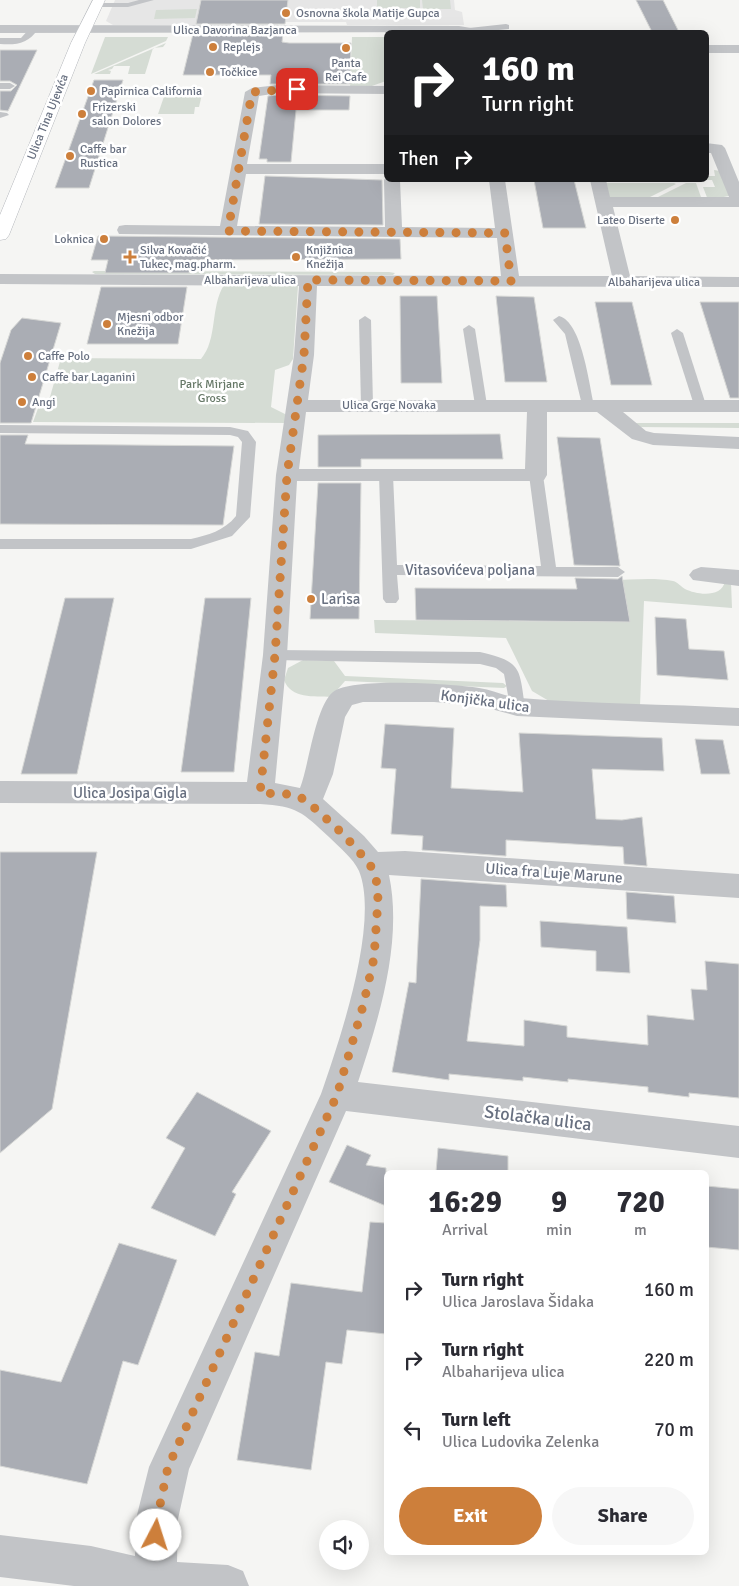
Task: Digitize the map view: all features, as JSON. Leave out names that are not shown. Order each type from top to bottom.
[{"type":"street","name":"Ulica Tina Ujevića","points":[[2,226],[85,29],[98,3]]},
{"type":"street","points":[[0,18],[28,16]]},
{"type":"street","name":"Ulica Davorina Bazjanca","points":[[0,29],[384,31]]},
{"type":"street","points":[[709,49],[739,49]]},
{"type":"street","points":[[228,231],[252,92],[278,89],[384,90]]},
{"type":"street","points":[[603,202],[739,202],[717,148],[709,148]]},
{"type":"street","points":[[239,169],[384,169]]},
{"type":"street","points":[[392,182],[394,232]]},
{"type":"street","points":[[497,182],[511,281]]},
{"type":"street","points":[[598,182],[622,282]]},
{"type":"street","points":[[125,230],[505,233]]},
{"type":"street","name":"Albaharijeva ulica","points":[[0,279],[739,282]]},
{"type":"street","points":[[260,793],[275,655],[287,475],[304,355],[308,280]]},
{"type":"street","name":"Ulica Grge Novaka","points":[[296,406],[367,404],[739,406]]},
{"type":"street","name":"Vitasovićeva poljana","points":[[536,475],[537,404]]},
{"type":"street","points":[[594,405],[639,435],[653,439],[739,443]]},
{"type":"street","points":[[287,475],[536,475]]},
{"type":"street","points":[[701,575],[739,578]]},
{"type":"street","name":"Konjička ulica","points":[[308,802],[319,774],[332,717],[343,698],[363,693],[382,692],[480,697],[517,707],[739,717]]},
{"type":"street","name":"Ulica Josipa Gigla","points":[[0,792],[260,793],[298,796],[308,802]]},
{"type":"street","points":[[155,1584],[157,1519],[168,1467],[337,1095],[363,1006],[374,958],[378,900],[377,883],[370,864],[343,834],[308,802]]},
{"type":"street","name":"Ulica fra Luje Marune","points":[[370,864],[405,863],[739,886]]},
{"type":"street","name":"Stolačka ulica","points":[[337,1095],[739,1142]]},
{"type":"street","points":[[0,1556],[91,1567],[155,1584],[228,1586]]},
{"type":"lane","points":[[98,3],[128,6],[150,0]]},
{"type":"lane","points":[[488,30],[506,28]]},
{"type":"lane","points":[[0,42],[23,42],[29,38],[34,29]]},
{"type":"lane","points":[[0,86],[10,86]]},
{"type":"lane","points":[[365,320],[367,404]]},
{"type":"lane","points":[[559,320],[571,333],[594,405]]},
{"type":"lane","points":[[469,329],[482,404]]},
{"type":"lane","points":[[677,333],[700,405]]},
{"type":"lane","points":[[0,429],[230,431],[243,434],[249,442],[243,517],[227,534],[219,538],[191,544],[0,544]]},
{"type":"lane","name":"Vitasovićeva poljana","points":[[386,475],[391,599]]},
{"type":"lane","name":"Vitasovićeva poljana","points":[[536,475],[549,571]]},
{"type":"lane","name":"Vitasovićeva poljana","points":[[390,570],[618,572]]},
{"type":"lane","points":[[275,655],[480,658],[502,663],[509,668],[512,673],[517,707]]},
{"type":"shaded area","name":"Osnovna škola Matije Gupca","points":[[115,0],[454,0],[455,10],[462,12],[464,25],[347,25],[346,22],[278,22],[278,25],[113,25],[106,21]]},
{"type":"green space","points":[[377,0],[420,0],[420,8],[377,8]]},
{"type":"green space","points":[[422,0],[450,0],[451,9],[423,9]]},
{"type":"green space","points":[[197,9],[195,18],[154,19],[156,10]]},
{"type":"green space","points":[[105,37],[168,37],[166,41],[91,74]]},
{"type":"green space","points":[[352,37],[384,37],[384,82],[369,87],[350,88]]},
{"type":"green space","points":[[153,49],[145,74],[128,74],[130,66],[114,66],[108,70],[111,71],[110,74],[94,74]]},
{"type":"green space","points":[[167,88],[203,90],[199,107],[195,107],[194,114],[158,114]]},
{"type":"green space","points":[[714,170],[720,171],[729,196],[708,200],[703,187],[715,187],[712,180],[709,180],[709,176],[715,176]]},
{"type":"green space","points":[[602,183],[676,184],[644,200],[609,197]]},
{"type":"green space","points":[[686,183],[696,183],[702,200],[652,200]]},
{"type":"green space","points":[[92,272],[395,273],[393,275],[95,274]]},
{"type":"green space","name":"Park Mirjane Gross","points":[[224,285],[298,286],[293,359],[289,365],[275,370],[271,407],[285,414],[287,423],[33,422],[40,403],[50,397],[61,358],[201,359],[210,342],[217,303]]},
{"type":"green space","points":[[739,423],[739,428],[638,427],[635,424]]},
{"type":"green space","points":[[610,580],[666,580],[678,583],[690,591],[702,594],[714,593],[723,586],[725,581],[731,582],[732,608],[644,601],[640,706],[549,701],[532,691],[506,638],[375,633],[374,620],[630,622],[624,590]]},
{"type":"green space","points":[[303,660],[334,661],[345,676],[503,683],[507,686],[504,688],[345,681],[331,697],[311,696],[292,691],[284,680],[288,668]]},
{"type":"building","points":[[201,0],[288,0],[285,24],[196,24]]},
{"type":"building","points":[[636,0],[663,0],[678,30],[651,30]]},
{"type":"building","points":[[193,34],[283,34],[282,42],[289,43],[351,43],[350,84],[270,84],[271,75],[183,75]]},
{"type":"building","points":[[0,50],[37,50],[8,111],[0,110],[0,91],[11,91],[17,85],[10,81],[0,81]]},
{"type":"building","points":[[94,80],[123,80],[89,188],[55,188]]},
{"type":"building","points":[[268,96],[350,96],[349,110],[296,110],[291,162],[267,162],[267,159],[259,159]]},
{"type":"building","points":[[265,176],[382,180],[383,225],[259,224]]},
{"type":"building","points":[[534,182],[574,182],[586,228],[543,228]]},
{"type":"building","points":[[98,236],[400,239],[401,259],[191,260],[189,273],[105,273],[108,260],[91,260]]},
{"type":"building","points":[[101,287],[187,287],[178,344],[87,344]]},
{"type":"building","points":[[400,296],[437,296],[442,383],[401,383]]},
{"type":"building","points":[[496,296],[534,297],[547,382],[505,382]]},
{"type":"building","points":[[595,302],[632,302],[652,385],[611,385]]},
{"type":"building","points":[[700,302],[739,302],[739,398],[730,398]]},
{"type":"building","points":[[22,318],[61,323],[31,423],[0,423],[0,363],[11,330]]},
{"type":"building","points":[[500,434],[503,459],[361,459],[361,467],[318,467],[318,435]]},
{"type":"building","points":[[0,435],[28,435],[25,444],[234,446],[223,525],[0,524]]},
{"type":"building","points":[[557,437],[600,438],[620,566],[574,565]]},
{"type":"building","points":[[318,483],[361,483],[359,619],[310,619]]},
{"type":"building","points":[[622,576],[630,622],[416,620],[415,588],[577,589],[575,578],[618,579]]},
{"type":"building","points":[[65,598],[114,598],[77,774],[21,774]]},
{"type":"building","points":[[205,598],[251,598],[234,772],[181,772]]},
{"type":"building","points":[[655,617],[686,619],[689,649],[724,651],[728,680],[657,675]]},
{"type":"building","points":[[385,724],[454,728],[451,788],[523,792],[519,733],[662,738],[664,771],[592,769],[596,819],[622,820],[642,817],[647,866],[624,864],[623,847],[506,840],[506,856],[422,850],[423,836],[391,834],[396,769],[381,768]]},
{"type":"building","points":[[695,739],[723,740],[730,774],[701,774]]},
{"type":"building","points":[[0,852],[97,852],[52,1109],[0,1153]]},
{"type":"building","points":[[421,879],[506,885],[507,907],[480,906],[480,940],[467,1041],[524,1046],[524,1020],[567,1026],[567,1037],[648,1045],[647,1015],[694,1020],[691,989],[707,990],[705,961],[739,964],[739,1098],[689,1093],[689,1097],[648,1092],[648,1087],[568,1079],[568,1082],[523,1077],[523,1081],[449,1074],[449,1080],[392,1072],[409,982],[416,983]]},
{"type":"building","points":[[626,892],[674,896],[676,923],[627,919]]},
{"type":"building","points":[[540,921],[627,927],[630,973],[596,971],[596,951],[541,947]]},
{"type":"building","points":[[197,1092],[271,1131],[232,1192],[236,1194],[215,1236],[151,1208],[185,1148],[166,1138]]},
{"type":"building","points":[[347,1145],[371,1155],[366,1165],[386,1168],[384,1170],[384,1205],[329,1182]]},
{"type":"building","points":[[438,1148],[508,1156],[508,1170],[436,1170]]},
{"type":"building","points":[[709,1186],[739,1189],[739,1250],[709,1247]]},
{"type":"building","points":[[370,1222],[384,1223],[384,1334],[347,1330],[342,1364],[326,1362],[311,1470],[237,1460],[255,1352],[279,1356],[291,1283],[362,1292]]},
{"type":"building","points":[[119,1243],[177,1260],[138,1365],[123,1361],[87,1484],[0,1466],[0,1370],[61,1382]]},
{"type":"place","name":"Osnovna škola Matije Gupca","points":[[286,13]]},
{"type":"place","name":"Replejs","points":[[213,47]]},
{"type":"place","name":"Panta Rei Cafe","points":[[346,48]]},
{"type":"place","name":"Točkice","points":[[210,72]]},
{"type":"place","name":"Papirnica California","points":[[91,91]]},
{"type":"place","name":"Frizerski salon Dolores","points":[[82,114]]},
{"type":"place","name":"Caffe bar Rustica","points":[[70,156]]},
{"type":"place","name":"Lateo Diserte","points":[[675,220]]},
{"type":"place","name":"Loknica","points":[[104,239]]},
{"type":"place","name":"Silva Kovačić Tukec, mag.pharm.","points":[[130,257]]},
{"type":"place","name":"Knjižnica Knežija","points":[[296,257]]},
{"type":"place","name":"Mjesni odbor Knežija","points":[[107,324]]},
{"type":"place","name":"Caffe Polo","points":[[28,356]]},
{"type":"place","name":"Caffe bar Laganini","points":[[32,377]]},
{"type":"place","name":"Angi","points":[[22,402]]},
{"type":"place","name":"Larisa","points":[[311,599]]},
{"type":"route","points":[[156,1535],[157,1519],[168,1467],[319,1130],[337,1095],[345,1073],[374,958],[378,900],[377,883],[370,864],[343,834],[308,802],[298,796],[260,793],[275,655],[287,475],[304,355],[308,280],[511,281],[505,233],[228,231],[252,92],[297,89]]}]
